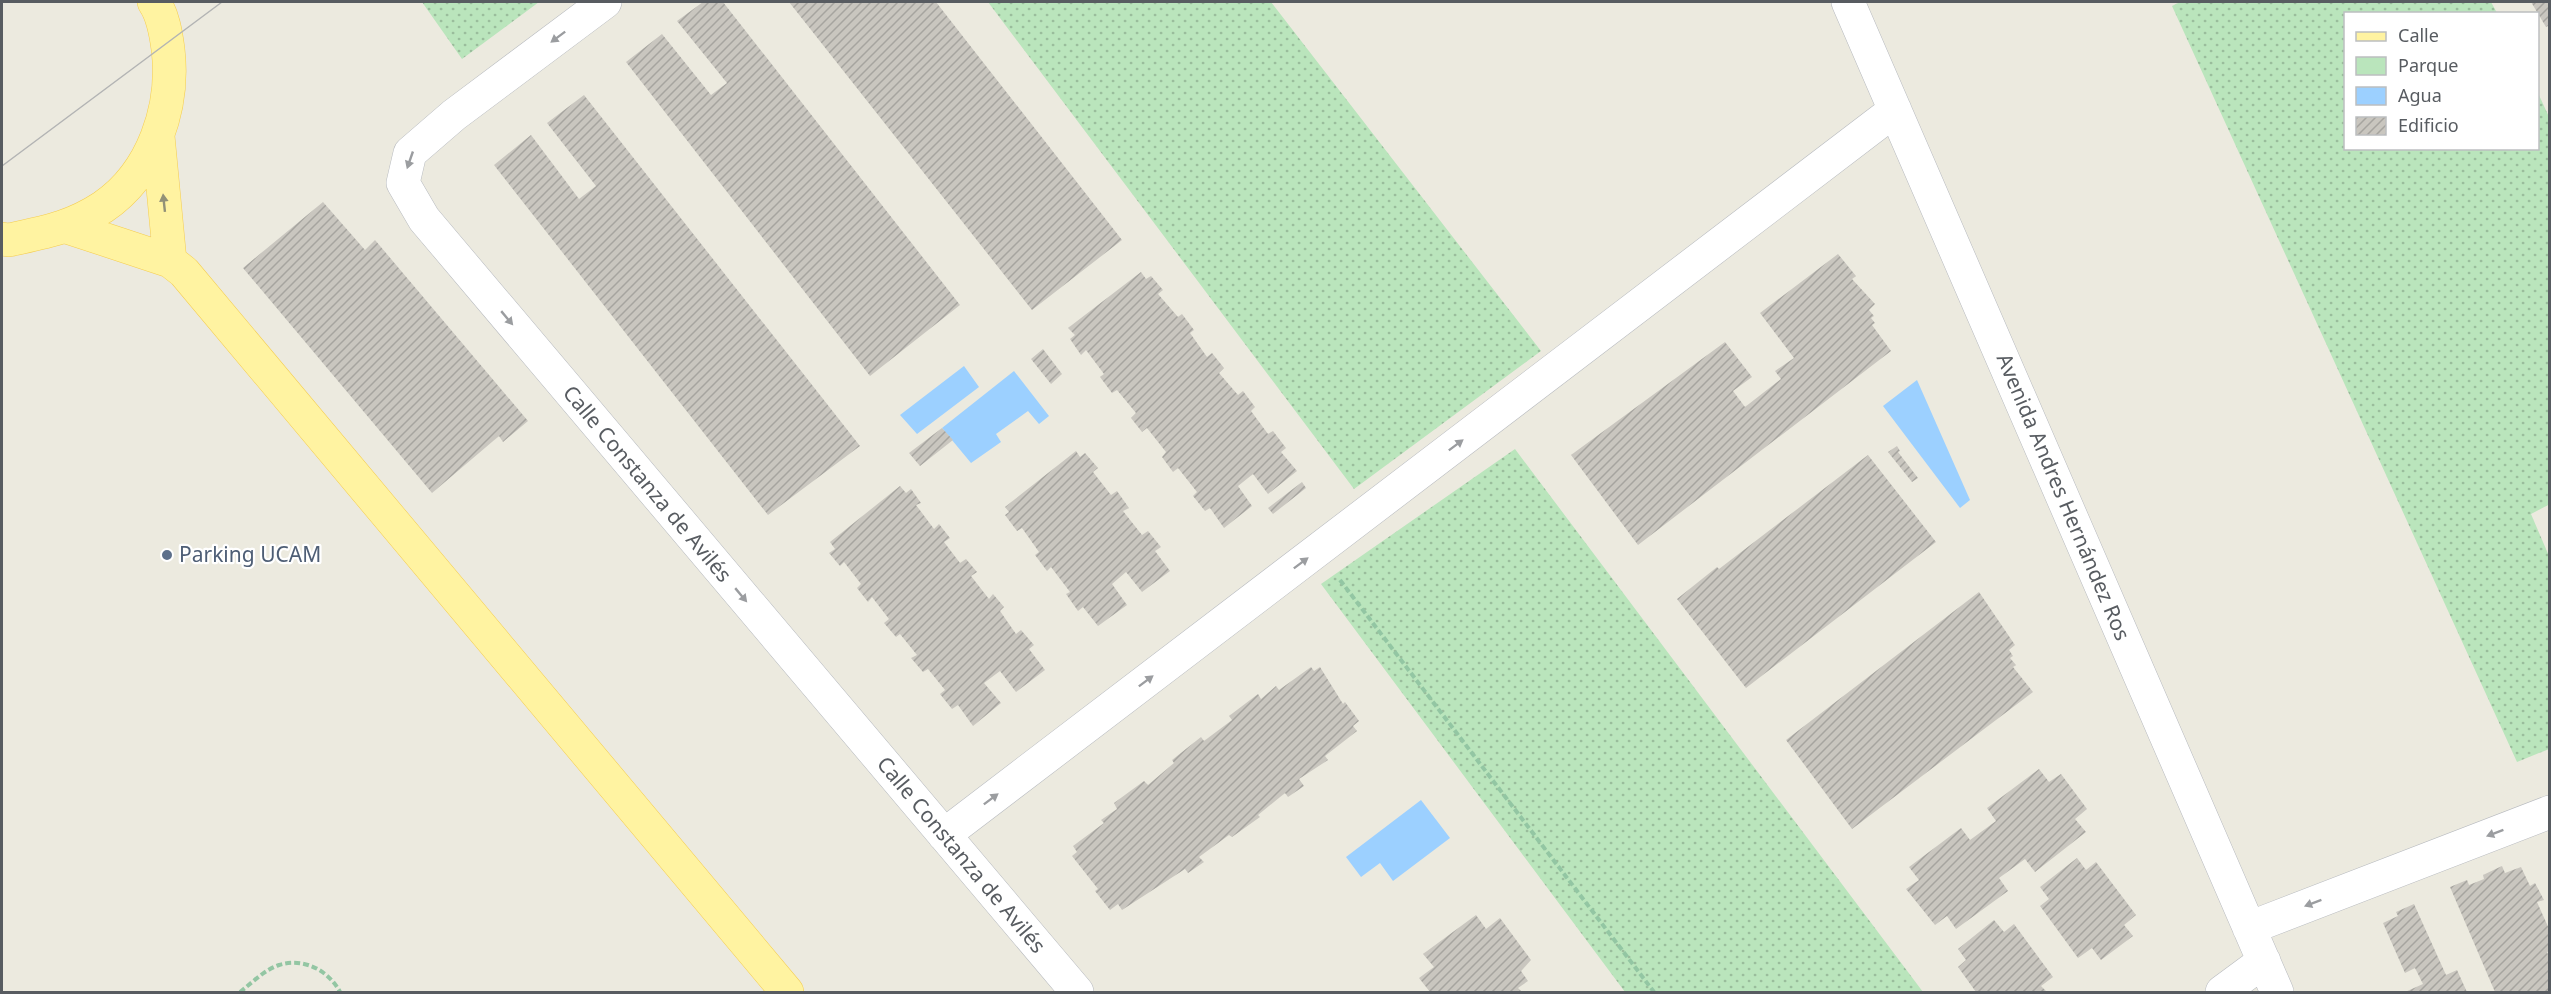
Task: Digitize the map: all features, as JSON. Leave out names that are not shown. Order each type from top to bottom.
[{"type":"main road","points":[[2,239],[9,240],[66,227],[104,206],[136,175],[158,136],[168,105],[171,73],[168,40],[158,3]]},
{"type":"main road","points":[[158,136],[170,261]]},
{"type":"main road","points":[[66,227],[170,261],[183,272],[787,993]]},
{"type":"street","name":"Calle Constanza de Avilés","points":[[605,2],[454,114],[410,153],[403,183],[424,219],[1077,993]]},
{"type":"street","name":"Avenida Andres Hernández Ros","points":[[1848,2],[2277,993]]},
{"type":"street","points":[[944,835],[1895,110]]},
{"type":"street","points":[[2249,928],[2550,812]]},
{"type":"street","points":[[2222,993],[2264,961]]},
{"type":"path","points":[[1317,551],[1654,993]]},
{"type":"path","points":[[240,993],[264,973],[279,965],[295,962],[312,966],[329,976],[340,993]]},
{"type":"green space","points":[[422,2],[539,2],[462,59]]},
{"type":"green space","points":[[988,2],[1271,2],[1541,351],[1354,489]]},
{"type":"green space","points":[[2180,2],[2491,2],[2496,12],[2344,12],[2344,150],[2539,150],[2539,95],[2549,117],[2550,504],[2531,514],[2549,556],[2549,749],[2517,762],[2172,6]]},
{"type":"green space","points":[[1515,449],[1923,992],[1625,992],[1321,584]]},
{"type":"water","points":[[964,366],[979,387],[917,434],[900,415]]},
{"type":"water","points":[[1014,371],[1049,416],[1039,424],[1028,411],[996,434],[1001,442],[971,463],[942,428]]},
{"type":"water","points":[[1917,380],[1970,500],[1960,508],[1883,406]]},
{"type":"water","points":[[1421,800],[1450,838],[1393,881],[1380,863],[1361,877],[1346,857]]},
{"type":"building","points":[[703,2],[723,2],[960,305],[870,376],[626,62],[662,34],[711,95],[727,83],[677,21]]},
{"type":"building","points":[[789,2],[936,2],[1122,240],[1032,310]]},
{"type":"building","points":[[2531,2],[2550,2],[2550,25],[2546,27]]},
{"type":"building","points":[[584,95],[860,446],[768,515],[494,165],[531,135],[579,199],[596,186],[547,123]]},
{"type":"building","points":[[323,202],[365,250],[375,240],[528,421],[503,442],[499,436],[432,493],[243,268]]},
{"type":"building","points":[[1838,254],[1856,276],[1852,279],[1875,304],[1869,310],[1874,316],[1871,318],[1875,323],[1872,325],[1891,351],[1638,545],[1571,455],[1725,342],[1752,377],[1733,391],[1745,407],[1781,379],[1775,371],[1794,358],[1760,313]]},
{"type":"building","points":[[1141,272],[1146,279],[1151,276],[1163,290],[1158,294],[1178,317],[1182,314],[1194,330],[1190,333],[1207,357],[1212,353],[1224,368],[1219,373],[1238,395],[1243,391],[1255,407],[1251,411],[1268,434],[1273,431],[1286,448],[1281,452],[1297,471],[1268,494],[1253,474],[1238,486],[1252,506],[1224,528],[1210,508],[1205,511],[1193,496],[1197,492],[1178,468],[1173,472],[1162,457],[1166,452],[1147,428],[1142,432],[1131,418],[1136,413],[1117,390],[1112,393],[1100,377],[1104,374],[1086,350],[1081,355],[1070,339],[1075,335],[1068,328]]},
{"type":"building","points":[[1043,349],[1062,374],[1051,384],[1031,359]]},
{"type":"building","points":[[942,428],[953,440],[920,466],[909,453]]},
{"type":"building","points":[[1897,446],[1900,451],[1898,452],[1918,478],[1912,482],[1888,452]]},
{"type":"building","points":[[1076,451],[1080,457],[1085,453],[1098,468],[1093,472],[1111,495],[1117,491],[1129,508],[1123,511],[1142,535],[1148,531],[1161,547],[1155,551],[1170,571],[1142,592],[1126,572],[1112,584],[1127,605],[1098,626],[1083,607],[1078,611],[1066,594],[1070,592],[1051,567],[1047,571],[1035,555],[1039,552],[1022,528],[1017,531],[1005,515],[1009,512],[1005,507]]},
{"type":"building","points":[[1868,455],[1936,542],[1746,688],[1677,599]]},
{"type":"building","points":[[1302,482],[1306,488],[1273,514],[1268,508]]},
{"type":"building","points":[[900,486],[906,493],[911,489],[921,503],[916,505],[934,529],[939,524],[950,538],[944,542],[960,563],[966,559],[977,572],[971,576],[989,599],[993,594],[1004,607],[1000,611],[1016,634],[1021,630],[1034,645],[1029,649],[1045,670],[1016,692],[1000,671],[984,683],[1001,703],[973,726],[958,705],[952,709],[940,694],[945,690],[928,669],[923,672],[911,658],[917,655],[900,634],[896,637],[884,623],[889,619],[872,597],[868,602],[857,588],[861,584],[844,562],[840,566],[829,553],[835,549],[830,542]]},
{"type":"building","points":[[1979,592],[2015,645],[2009,650],[2013,656],[2010,658],[2016,665],[2013,667],[2033,692],[1852,829],[1786,740]]},
{"type":"building","points":[[1311,667],[1314,671],[1320,667],[1343,704],[1345,702],[1359,721],[1353,726],[1357,731],[1325,756],[1328,760],[1299,779],[1304,786],[1288,797],[1285,793],[1258,815],[1260,817],[1232,837],[1229,835],[1199,857],[1204,862],[1188,873],[1185,869],[1122,910],[1118,904],[1110,910],[1095,891],[1098,889],[1072,856],[1077,852],[1073,846],[1104,823],[1101,820],[1117,809],[1114,803],[1144,781],[1148,785],[1174,763],[1172,760],[1201,737],[1204,741],[1232,720],[1229,716],[1258,694],[1261,699],[1276,686],[1279,690]]},
{"type":"building","points":[[2039,769],[2049,782],[2061,774],[2087,809],[2075,819],[2086,832],[2035,872],[2025,859],[1999,878],[2008,891],[1956,929],[1947,916],[1935,925],[1906,889],[1919,880],[1909,867],[1961,828],[1970,840],[1996,821],[1987,808]]},
{"type":"building","points":[[2077,858],[2086,870],[2096,862],[2136,915],[2124,925],[2133,936],[2101,960],[2092,948],[2078,958],[2040,906],[2049,899],[2040,887]]},
{"type":"building","points":[[2502,866],[2505,873],[2521,867],[2530,886],[2535,883],[2544,900],[2537,902],[2550,931],[2550,951],[2547,952],[2550,959],[2550,992],[2495,992],[2450,887],[2467,880],[2469,885],[2484,879],[2483,875]]},
{"type":"building","points":[[2414,904],[2446,975],[2457,970],[2467,992],[2405,992],[2423,984],[2415,968],[2405,973],[2383,923],[2398,916],[2396,912]]},
{"type":"building","points":[[1476,915],[1486,929],[1500,918],[1531,960],[1521,971],[1528,981],[1518,988],[1522,992],[1430,992],[1419,978],[1434,967],[1423,954]]},
{"type":"building","points":[[1994,920],[2004,932],[2014,924],[2053,977],[2041,986],[2047,992],[1976,992],[1958,967],[1966,960],[1958,949]]},
{"type":"tram line","points":[[2,166],[222,2]]},
{"type":"place","name":"Parking UCAM","points":[[167,555]]}]
